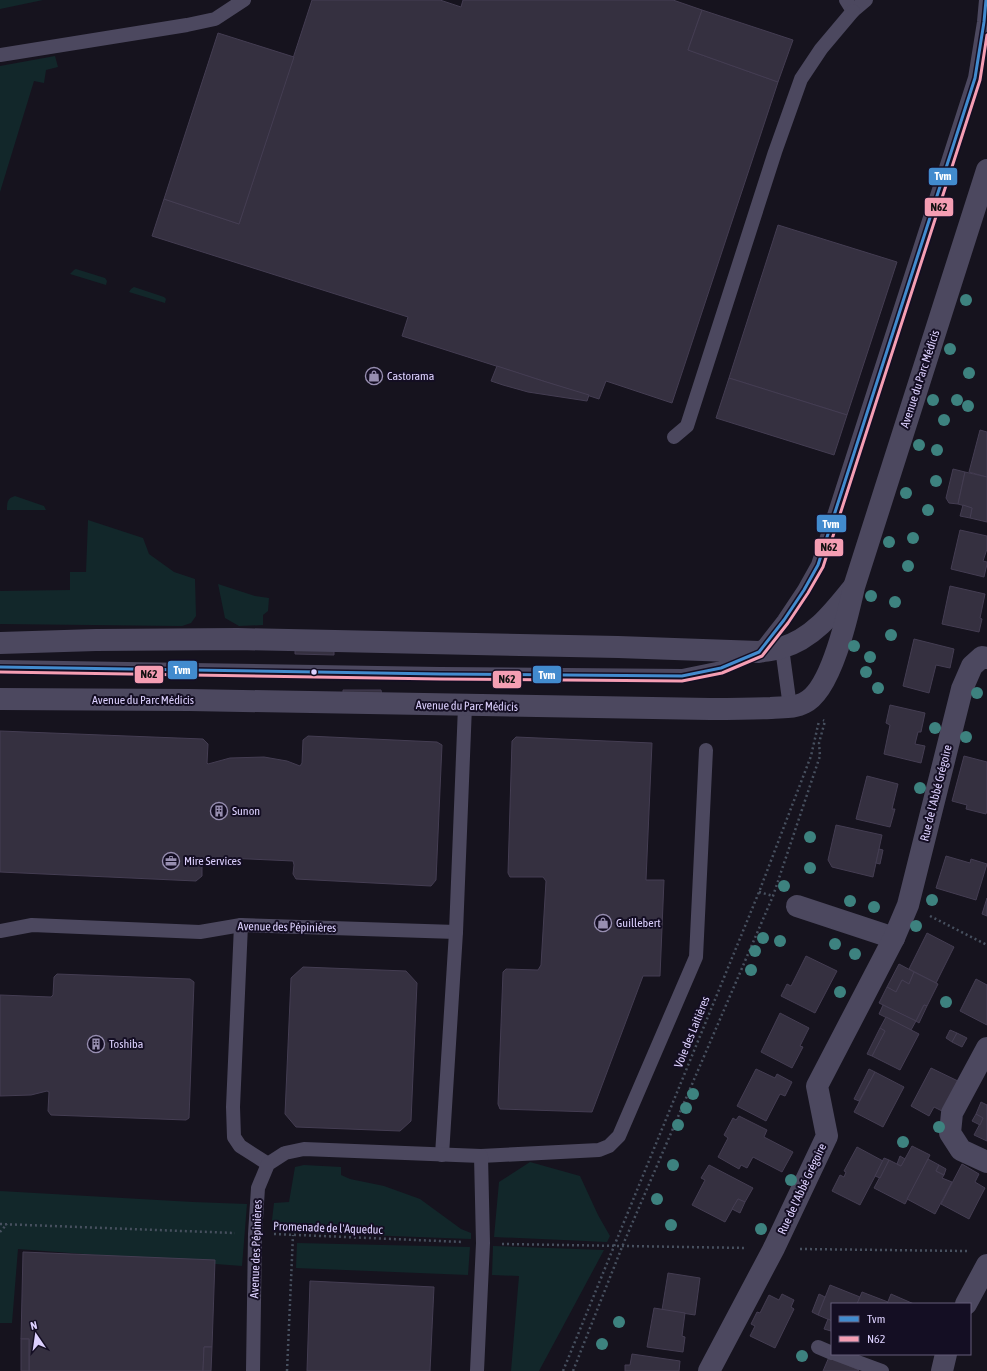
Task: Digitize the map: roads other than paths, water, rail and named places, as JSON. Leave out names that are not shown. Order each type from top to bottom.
[{"type":"street","name":"Avenue du Parc Médicis","points":[[0,699],[189,700],[465,706],[710,709],[790,707],[804,703],[816,705],[847,618],[854,587],[987,170]]},
{"type":"street","name":"Avenue du Parc Médicis","points":[[0,643],[96,640],[246,639],[610,646],[759,652],[782,648],[808,636],[828,619],[854,587]]},
{"type":"street","name":"Rue de l'Abbé Grégoire","points":[[709,1371],[774,1248],[827,1136],[817,1086],[894,938],[908,905],[962,689],[972,666],[982,657],[987,658]]},
{"type":"street","points":[[798,906],[894,938]]},
{"type":"street","points":[[987,1048],[952,1113],[950,1133],[961,1150],[987,1162]]},
{"type":"street","points":[[967,1303],[987,1265]]},
{"type":"street","points":[[942,1371],[946,1355]]},
{"type":"lane","points":[[0,54],[187,25],[215,18],[244,0]]},
{"type":"lane","points":[[674,437],[687,426],[775,152],[801,79],[849,5],[866,0]]},
{"type":"lane","points":[[0,667],[682,676],[721,668],[759,652],[784,620],[804,590],[818,565],[975,78],[980,53],[986,0]]},
{"type":"lane","points":[[0,636],[96,640]]},
{"type":"lane","points":[[782,648],[790,707]]},
{"type":"lane","points":[[442,1155],[456,932],[465,706]]},
{"type":"lane","points":[[241,925],[232,1107],[234,1137],[240,1146],[268,1164],[284,1153],[304,1149],[481,1156],[599,1150],[609,1146],[619,1136],[696,957],[706,750]]},
{"type":"lane","name":"Avenue des Pépinières","points":[[0,931],[32,925],[200,932],[241,925],[456,932]]},
{"type":"lane","points":[[477,1371],[483,1243],[481,1156]]},
{"type":"lane","name":"Avenue des Pépinières","points":[[253,1371],[255,1234],[258,1188],[268,1164]]},
{"type":"lane","points":[[818,1347],[831,1353]]},
{"type":"lane","points":[[839,1355],[882,1371]]},
{"type":"place","name":"Castorama","points":[[374,376]]},
{"type":"place","name":"Sunon","points":[[219,811]]},
{"type":"place","name":"Mire Services","points":[[171,861]]},
{"type":"place","name":"Guillebert","points":[[603,923]]},
{"type":"place","name":"Toshiba","points":[[96,1044]]}]
